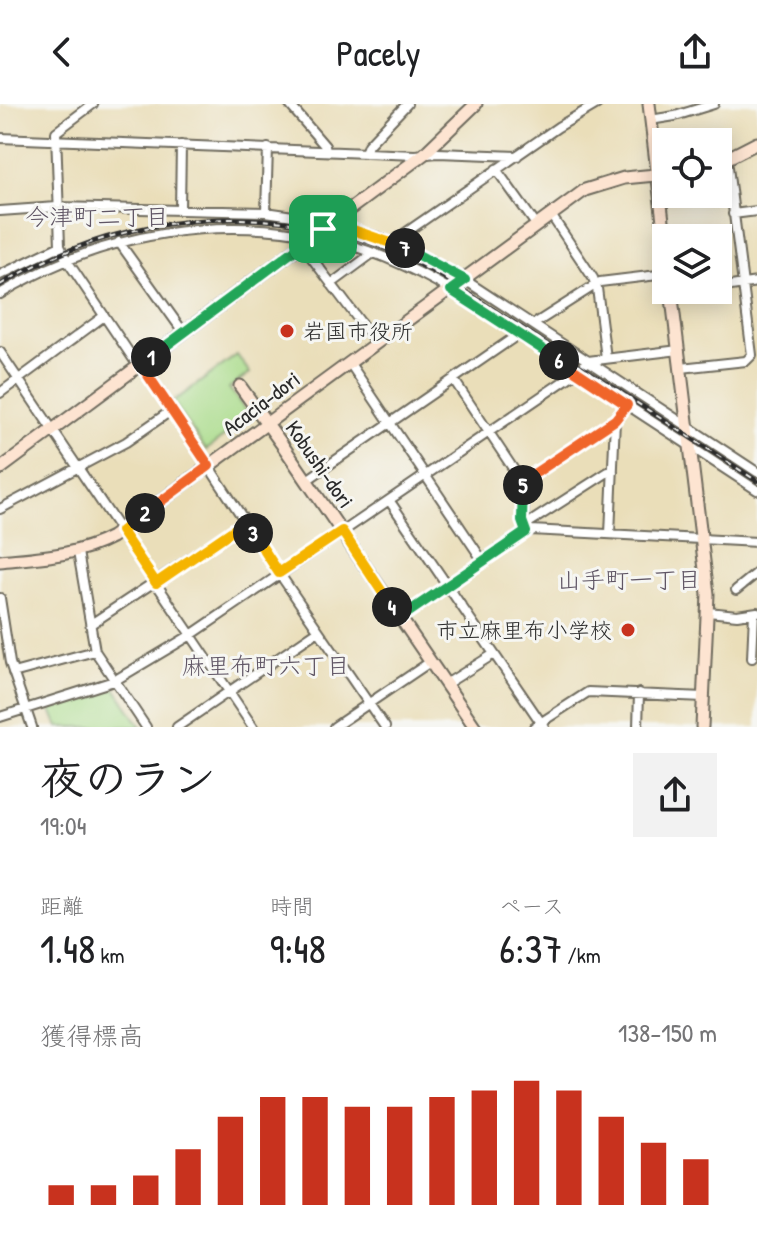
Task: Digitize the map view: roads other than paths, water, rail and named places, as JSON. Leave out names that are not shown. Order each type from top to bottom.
[{"type":"street","points":[[93,104],[56,132],[60,246],[66,259],[172,410],[385,727]]},
{"type":"street","points":[[289,104],[326,151]]},
{"type":"street","points":[[365,153],[368,145],[407,104]]},
{"type":"street","points":[[0,469],[424,154],[476,104]]},
{"type":"street","points":[[394,243],[496,169],[597,104]]},
{"type":"street","points":[[649,104],[652,130]]},
{"type":"street","points":[[650,120],[714,104]]},
{"type":"street","points":[[0,138],[517,156]]},
{"type":"street","points":[[732,156],[757,143]]},
{"type":"street","points":[[180,209],[181,145]]},
{"type":"street","points":[[266,212],[268,148]]},
{"type":"street","points":[[496,169],[537,226]]},
{"type":"street","name":"Acacia-dori","points":[[0,561],[78,552],[121,531],[585,190],[602,183],[652,176]]},
{"type":"street","points":[[681,368],[746,361],[754,354],[732,205]]},
{"type":"street","points":[[0,211],[57,207],[266,212],[333,223],[394,243],[465,280],[757,472]]},
{"type":"street","points":[[733,214],[757,211]]},
{"type":"street","points":[[551,215],[595,284],[606,358]]},
{"type":"street","points":[[0,294],[66,259],[119,242],[201,228],[263,229],[315,236],[407,266],[451,290],[757,490]]},
{"type":"street","points":[[119,242],[184,333]]},
{"type":"street","points":[[302,245],[376,343]]},
{"type":"street","points":[[0,275],[60,246]]},
{"type":"street","points":[[331,284],[373,253]]},
{"type":"street","points":[[534,324],[595,284],[652,276]]},
{"type":"street","points":[[732,286],[757,282]]},
{"type":"street","points":[[673,304],[708,612],[702,727]]},
{"type":"street","points":[[0,393],[104,316]]},
{"type":"street","points":[[307,480],[519,334]]},
{"type":"street","points":[[0,717],[114,681],[191,635],[577,372],[588,361],[679,350]]},
{"type":"street","points":[[0,352],[253,727]]},
{"type":"street","points":[[349,362],[483,561]]},
{"type":"street","points":[[454,380],[522,482],[525,529]]},
{"type":"street","name":"Kobushi-dori","points":[[240,386],[475,727]]},
{"type":"street","points":[[522,482],[615,420],[627,405]]},
{"type":"street","points":[[0,509],[126,442],[172,410]]},
{"type":"street","points":[[610,534],[615,420]]},
{"type":"street","points":[[400,618],[608,472],[613,472]]},
{"type":"street","points":[[389,500],[540,725],[588,692],[704,697]]},
{"type":"street","points":[[91,624],[245,522]]},
{"type":"street","points":[[525,529],[757,542]]},
{"type":"street","points":[[78,552],[95,651],[146,727]]},
{"type":"street","points":[[736,590],[757,573]]},
{"type":"street","points":[[0,598],[1,621],[13,673],[32,727]]},
{"type":"street","points":[[708,612],[737,615],[755,612],[752,658]]},
{"type":"street","points":[[177,727],[318,631]]},
{"type":"street","points":[[13,673],[95,651]]},
{"type":"street","points":[[446,684],[494,654]]},
{"type":"street","points":[[334,727],[430,662]]},
{"type":"street","points":[[638,727],[639,693]]},
{"type":"railway","points":[[0,285],[44,261],[91,243],[140,229],[189,221],[240,219],[290,223],[339,233],[387,249],[442,276],[757,481]]},
{"type":"place","name":"岩国市役所","points":[[287,331]]},
{"type":"place","name":"市立麻里布小学校","points":[[628,630]]},
{"type":"district","name":"今津町二丁目","points":[[97,216]]},
{"type":"district","name":"山手町一丁目","points":[[629,579]]},
{"type":"district","name":"麻里布町六丁目","points":[[266,665]]}]
